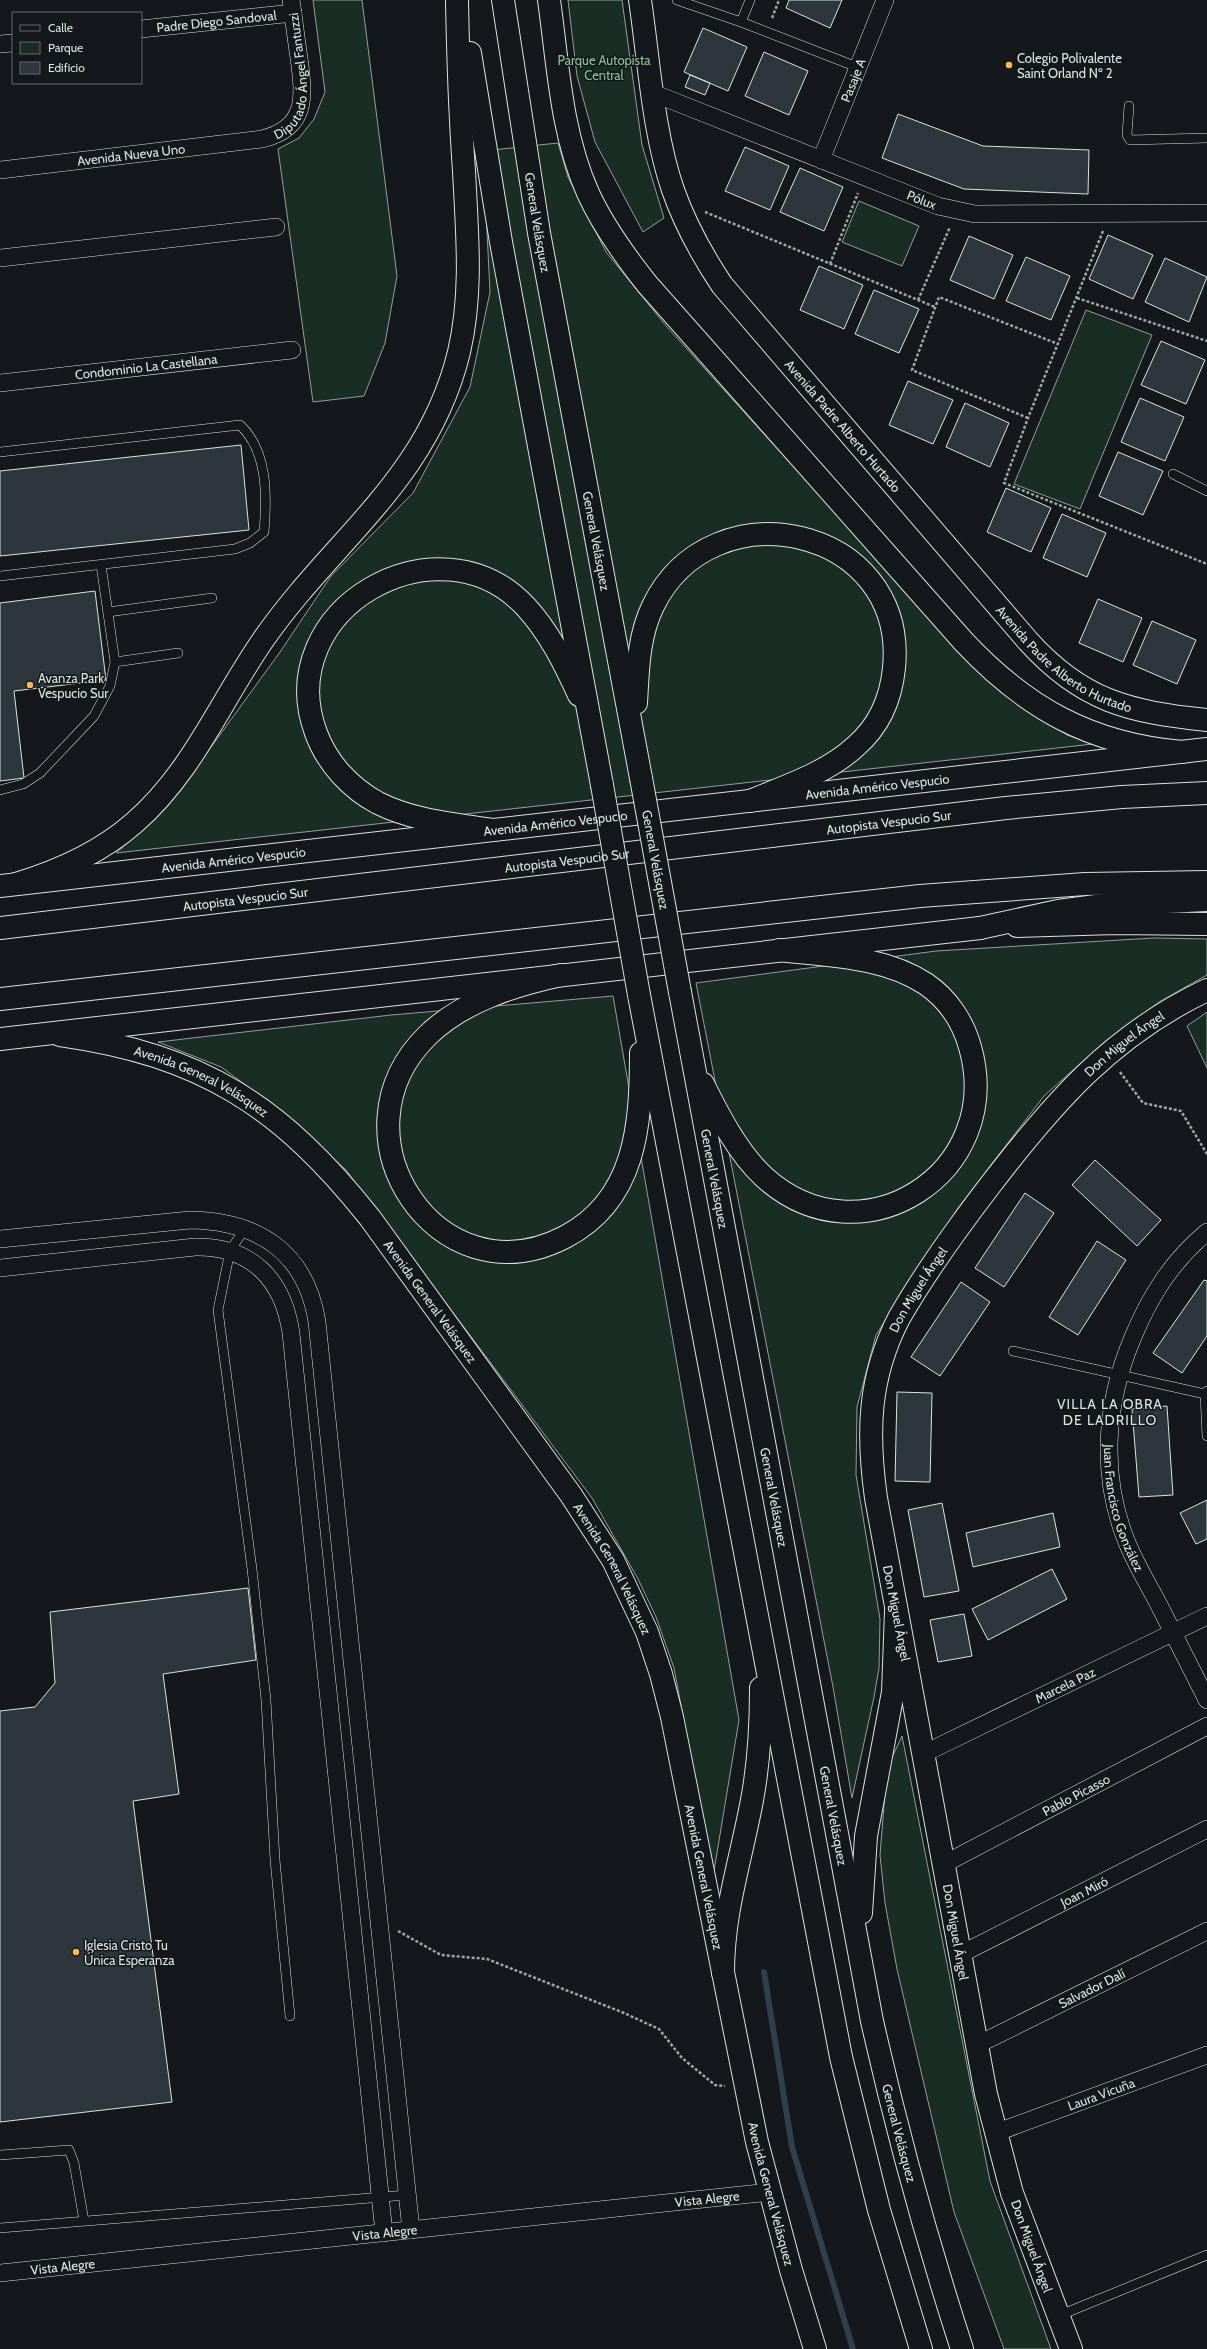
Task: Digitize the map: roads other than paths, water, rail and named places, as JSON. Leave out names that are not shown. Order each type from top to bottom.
[{"type":"main road","points":[[8,885],[56,870],[104,846],[133,824],[158,799],[197,749],[263,641],[301,590],[393,488],[410,464],[434,422],[443,401],[459,353],[464,329],[469,279],[457,0]]},
{"type":"main road","points":[[462,0],[501,242],[591,721],[640,997],[841,2057],[879,2210],[921,2349]]},
{"type":"main road","name":"General Velásquez","points":[[503,0],[539,233],[634,738],[693,1067],[861,1962],[882,2064],[903,2152],[962,2349]]},
{"type":"main road","points":[[549,0],[562,101],[576,160],[588,192],[604,223],[622,253],[647,284],[959,636],[1007,684],[1036,705],[1081,728],[1141,747],[1182,752]]},
{"type":"main road","name":"Avenida Padre Alberto Hurtado","points":[[640,0],[658,128],[673,189],[693,238],[722,285],[1028,641],[1055,668],[1070,680],[1109,701],[1157,715],[1207,720]]},
{"type":"main road","points":[[634,738],[641,640],[653,605],[672,577],[700,554],[715,546],[748,536],[775,534],[796,536],[831,548],[858,567],[877,592],[884,606],[892,629],[895,660],[889,697],[874,726],[865,737],[844,756],[806,777],[750,801]]},
{"type":"main road","points":[[493,830],[421,819],[391,809],[367,796],[350,783],[328,757],[313,725],[308,692],[312,661],[320,642],[334,619],[357,596],[371,587],[402,575],[434,570],[450,570],[482,577],[512,595],[538,621],[560,657],[591,721]]},
{"type":"main road","name":"Avenida Américo Vespucio","points":[[8,885],[1207,749]]},
{"type":"main road","name":"Autopista Vespucio Sur","points":[[0,928],[1006,808],[1130,796],[1207,793]]},
{"type":"main road","points":[[0,999],[920,896],[1079,884],[1207,882]]},
{"type":"main road","points":[[980,928],[1058,911],[1104,905],[1207,900]]},
{"type":"main road","points":[[0,1039],[980,928],[1115,923],[1207,924]]},
{"type":"main road","points":[[693,1067],[724,1123],[753,1165],[788,1195],[807,1204],[837,1211],[852,1212],[886,1206],[920,1191],[935,1180],[957,1154],[970,1127],[974,1110],[975,1073],[968,1041],[962,1026],[947,1003],[928,985],[885,965],[867,961],[779,950]]},
{"type":"main road","points":[[561,975],[505,990],[479,1002],[441,1024],[424,1039],[408,1059],[393,1091],[390,1106],[388,1137],[394,1167],[400,1181],[415,1206],[426,1217],[452,1236],[472,1246],[501,1251],[545,1246],[584,1226],[596,1217],[615,1194],[628,1168],[637,1119],[641,1063],[640,997]]},
{"type":"main road","name":"Don Miguel Ángel","points":[[1071,2349],[1014,2200],[995,2133],[977,2045],[876,1498],[870,1441],[875,1383],[891,1334],[917,1288],[958,1228],[1018,1149],[1058,1100],[1107,1054],[1156,1019],[1207,990]]},
{"type":"main road","name":"Avenida General Velásquez","points":[[49,1034],[126,1047],[196,1071],[250,1102],[295,1136],[338,1179],[370,1218],[561,1482],[596,1533],[622,1578],[640,1615],[655,1656],[666,1694],[682,1763],[745,2090],[770,2192],[815,2349]]},
{"type":"main road","points":[[861,1962],[862,1885],[866,1836],[893,1692],[896,1610]]},
{"type":"main road","points":[[723,1973],[723,1946],[729,1903],[756,1779],[761,1709],[761,1635]]},
{"type":"street","name":"Pasaje A","points":[[821,160],[857,66],[885,0]]},
{"type":"street","name":"Padre Diego Sandoval","points":[[142,29],[292,6]]},
{"type":"street","name":"Diputado Ángel Fantuzzi","points":[[262,139],[283,131],[297,116],[302,104],[303,91],[292,6]]},
{"type":"street","points":[[0,44],[12,43]]},
{"type":"street","name":"Pólux","points":[[654,93],[864,178],[957,212],[976,214],[1207,212]]},
{"type":"street","name":"Avenida Nueva Uno","points":[[0,170],[262,139]]},
{"type":"street","points":[[0,258],[276,227]]},
{"type":"street","name":"Condominio La Castellana","points":[[0,383],[292,350]]},
{"type":"street","points":[[190,1220],[195,1247]]},
{"type":"street","points":[[0,1239],[190,1220],[219,1221],[245,1228],[272,1243],[292,1262],[306,1283],[315,1309],[411,2230]]},
{"type":"street","name":"Juan Francisco González","points":[[1207,1232],[1182,1255],[1157,1287],[1142,1316],[1119,1375],[1113,1397],[1109,1428],[1109,1467],[1112,1492],[1126,1541],[1207,1700]]},
{"type":"street","points":[[0,1268],[195,1247],[213,1248],[230,1251],[248,1260],[264,1272],[278,1291],[289,1322],[384,2233]]},
{"type":"street","name":"Marcela Paz","points":[[923,1754],[1207,1616]]},
{"type":"street","name":"Pablo Picasso","points":[[944,1864],[1207,1726]]},
{"type":"street","name":"Joan Miró","points":[[961,1954],[1207,1829]]},
{"type":"street","name":"Salvador Dalí","points":[[977,2045],[1207,1931]]},
{"type":"street","name":"Laura Vicuña","points":[[995,2133],[1207,2055]]},
{"type":"street","name":"Vista Alegre","points":[[0,2272],[770,2192]]},
{"type":"lane","points":[[677,0],[742,22],[857,66]]},
{"type":"lane","points":[[742,22],[750,0]]},
{"type":"lane","points":[[1129,106],[1127,135],[1130,140],[1207,138]]},
{"type":"lane","points":[[0,452],[240,425],[247,432],[261,465],[266,489],[264,532],[250,543],[235,549],[0,576]]},
{"type":"lane","points":[[1174,474],[1207,490]]},
{"type":"lane","points":[[0,790],[23,784],[40,773],[94,716],[110,686],[115,662],[101,565]]},
{"type":"lane","points":[[108,612],[212,598]]},
{"type":"lane","points":[[115,662],[178,653]]},
{"type":"lane","points":[[245,1228],[230,1251],[218,1310],[252,1569],[266,1700],[275,1860],[290,2016]]},
{"type":"lane","points":[[1013,1351],[1119,1375],[1206,1392],[1207,1436]]},
{"type":"lane","points":[[0,2155],[69,2150],[74,2163],[84,2221]]},
{"type":"lane","points":[[0,2228],[407,2195]]},
{"type":"lane","points":[[1058,2316],[1207,2255]]},
{"type":"waterway","points":[[764,1972],[792,2147],[853,2349]]},
{"type":"place","name":"Colegio Polivalente Saint Orland Nº 2","points":[[1009,65]]},
{"type":"place","name":"Avanza Park Vespucio Sur","points":[[30,685]]},
{"type":"place","name":"Iglesia Cristo Tu Única Esperanza","points":[[76,1952]]},
{"type":"district","name":"VILLA LA OBRA DE LADRILLO","points":[[1110,1412]]},
{"type":"park label","name":"Parque Autopista Central","points":[[604,68]]}]
